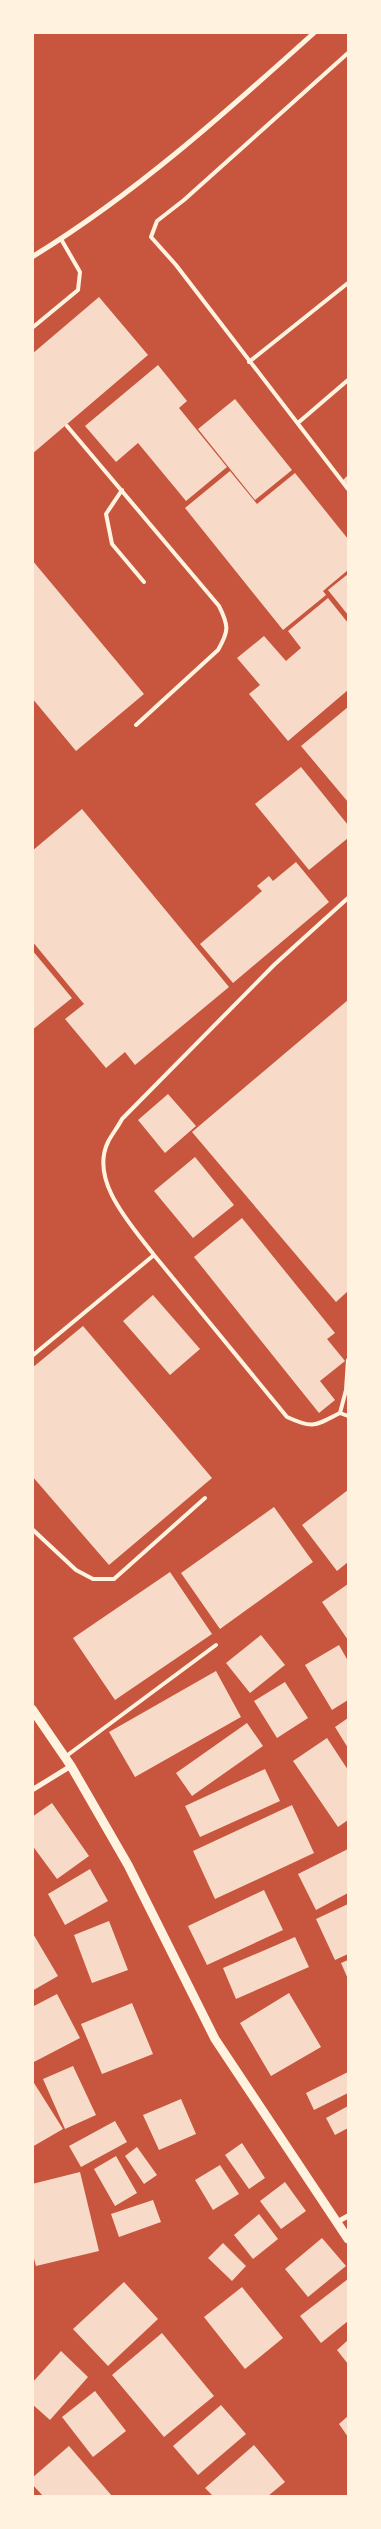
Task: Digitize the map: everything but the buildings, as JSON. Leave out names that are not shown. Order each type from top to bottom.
[{"type":"street","points":[[32,257],[61,239],[194,141],[315,32]]},
{"type":"street","points":[[32,1709],[71,1766],[128,1865],[215,2039],[348,2239]]},
{"type":"street","points":[[32,1790],[71,1766]]},
{"type":"street","points":[[337,2222],[348,2216]]},
{"type":"lane","points":[[348,53],[184,200],[157,221],[151,237],[176,265],[249,362],[299,422],[348,489]]},
{"type":"lane","points":[[32,328],[78,290],[80,272],[61,239]]},
{"type":"lane","points":[[249,362],[348,283]]},
{"type":"lane","points":[[299,422],[348,380]]},
{"type":"lane","points":[[66,426],[219,606],[227,622],[226,636],[218,650],[136,724]]},
{"type":"lane","points":[[122,490],[106,514],[112,544],[144,582]]},
{"type":"lane","points":[[348,898],[274,965],[122,1119],[107,1144],[103,1164],[113,1200],[154,1255],[287,1417],[306,1426],[321,1423],[340,1413],[346,1390],[348,1360]]},
{"type":"lane","points":[[32,1356],[154,1255]]},
{"type":"lane","points":[[340,1413],[348,1416]]},
{"type":"lane","points":[[32,1530],[76,1570],[93,1579],[114,1579],[205,1498]]},
{"type":"lane","points":[[65,1757],[216,1645]]}]
